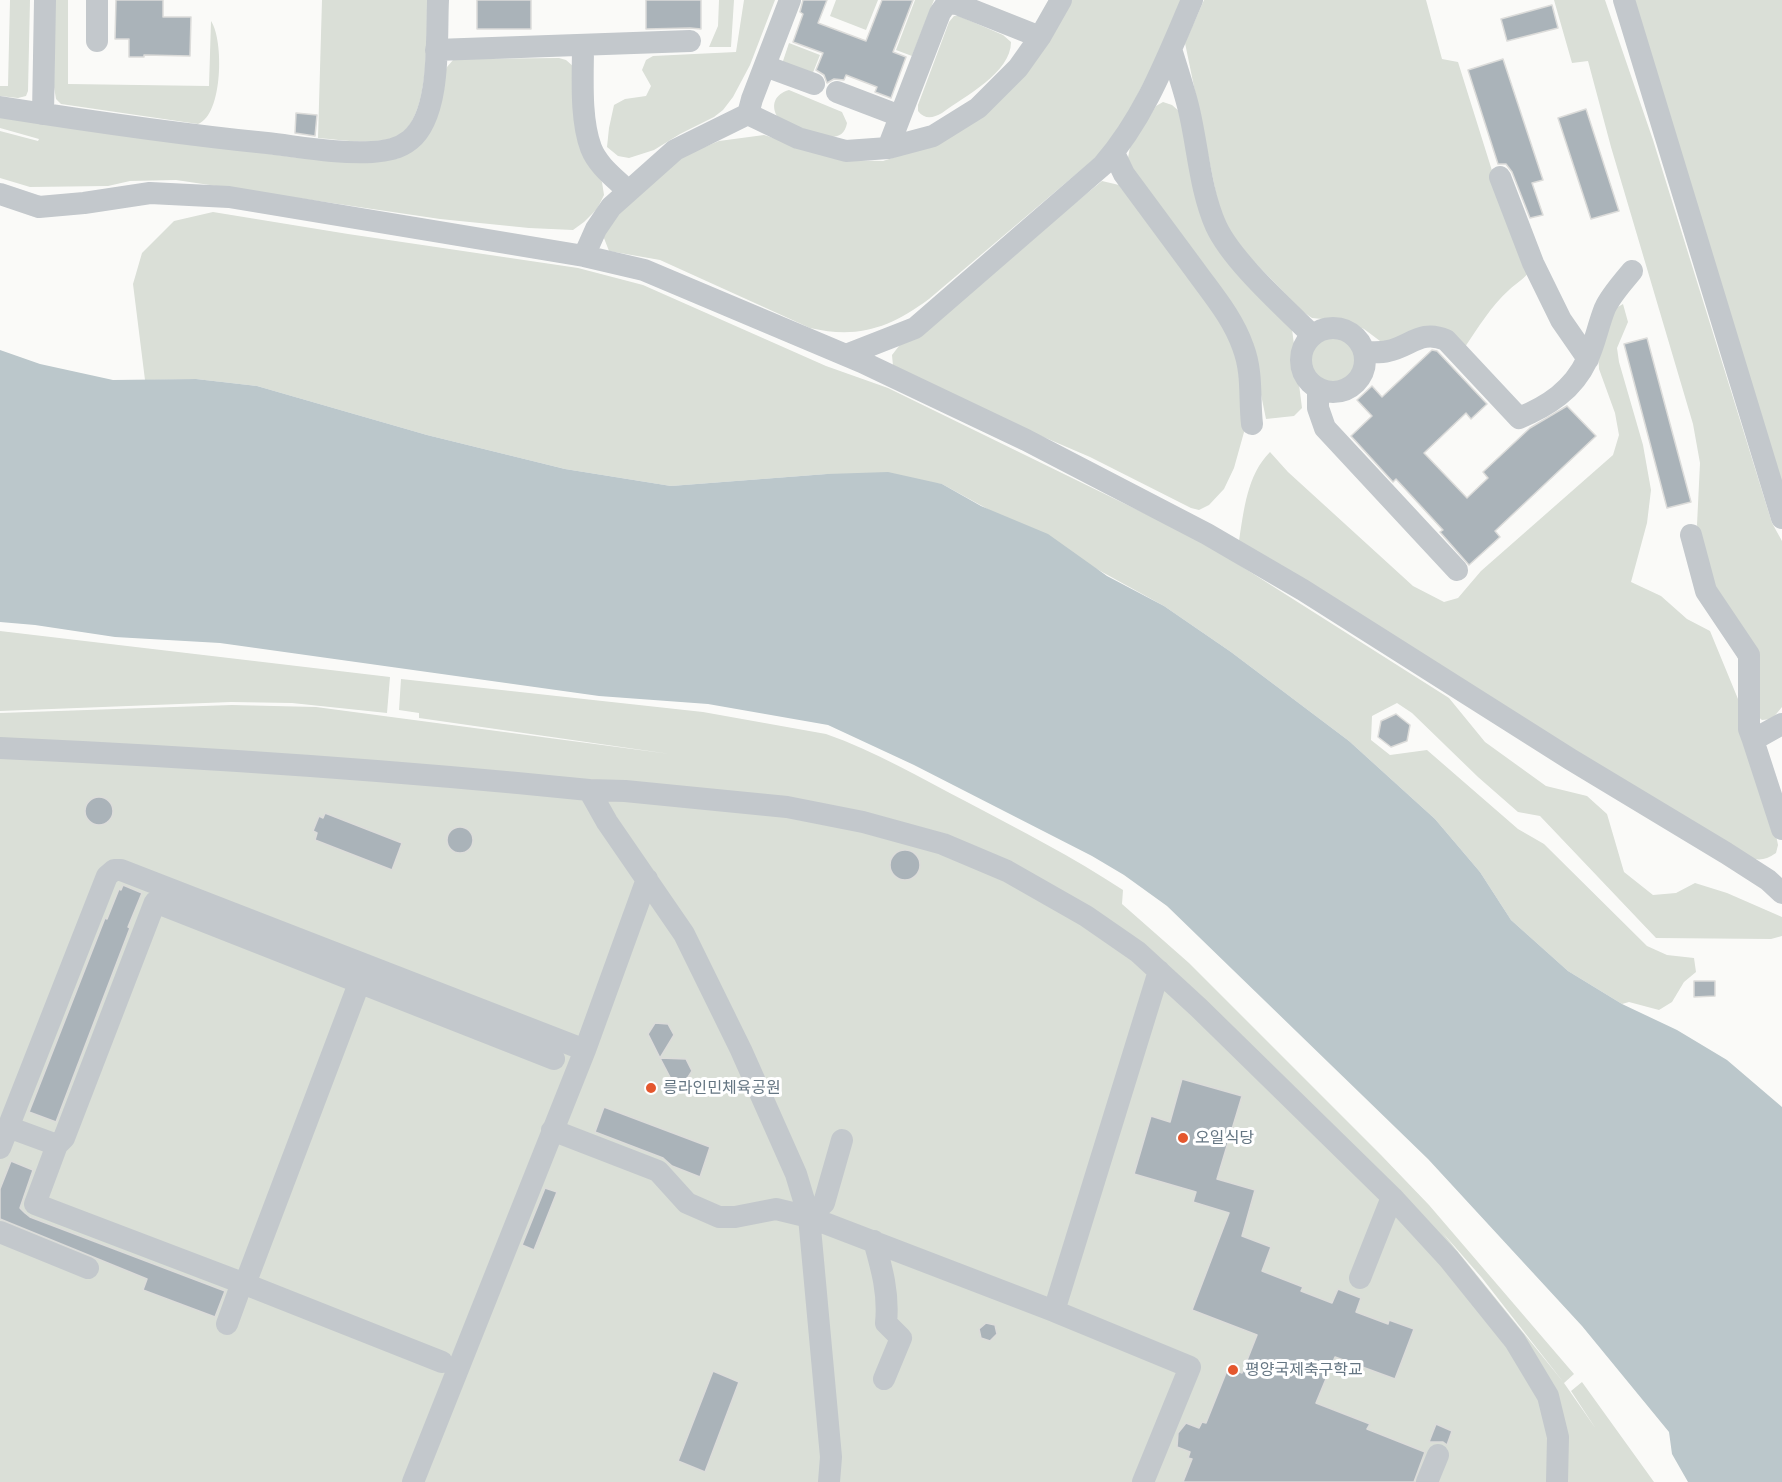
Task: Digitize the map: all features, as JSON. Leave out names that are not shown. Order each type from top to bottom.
[{"type":"street","points":[[43,114],[45,0]]},
{"type":"street","points":[[97,0],[97,41]]},
{"type":"street","points":[[0,107],[222,139],[371,152],[398,148],[412,139],[421,128],[428,112],[434,83],[438,0]]},
{"type":"street","points":[[584,256],[596,229],[611,207],[675,150],[748,114],[790,0]]},
{"type":"street","points":[[748,114],[798,138],[846,151],[888,148],[933,136],[978,108],[1018,68],[1040,37],[1061,0]]},
{"type":"street","points":[[846,355],[915,328],[1104,165],[1123,143],[1146,103],[1192,0]]},
{"type":"street","points":[[1624,0],[1782,518]]},
{"type":"street","points":[[888,148],[940,13],[947,3],[957,4],[1040,37]]},
{"type":"street","points":[[436,50],[690,41]]},
{"type":"street","points":[[582,45],[586,123],[591,149],[604,168],[628,191]]},
{"type":"street","points":[[1171,49],[1189,111],[1209,207],[1216,227],[1246,267],[1312,335]]},
{"type":"street","points":[[765,66],[814,84]]},
{"type":"street","points":[[837,92],[900,116]]},
{"type":"street","points":[[1113,153],[1124,174],[1230,318],[1244,348],[1249,369],[1252,424]]},
{"type":"street","points":[[1500,177],[1533,263],[1561,320],[1588,360]]},
{"type":"street","points":[[0,194],[39,207],[150,193],[229,197],[584,256],[644,270],[846,355],[1026,440],[1207,534],[1303,590],[1570,759],[1726,853],[1768,880],[1782,893]]},
{"type":"street","points":[[1364,352],[1386,351],[1403,346],[1419,337],[1435,335],[1446,340],[1519,418],[1543,408],[1569,388],[1588,360],[1606,306],[1632,270]]},
{"type":"street","points":[[1329,328],[1347,331],[1354,336],[1364,352],[1363,370],[1353,385],[1336,392],[1318,389],[1305,377],[1300,359],[1302,350],[1312,335],[1329,328]]},
{"type":"street","points":[[1318,389],[1318,408],[1325,428],[1457,570]]},
{"type":"street","points":[[1691,535],[1706,591],[1749,655],[1749,729],[1782,829]]},
{"type":"street","points":[[1754,740],[1782,724]]},
{"type":"street","points":[[0,748],[323,767],[589,790],[625,791],[787,807],[863,822],[943,844],[1007,871],[1086,916],[1138,952],[1392,1197],[1449,1259],[1515,1341],[1548,1396],[1558,1437],[1557,1482]]},
{"type":"street","points":[[589,790],[607,822],[684,934],[741,1050],[796,1174],[809,1217],[831,1457],[829,1482]]},
{"type":"street","points":[[0,1149],[107,876],[114,870],[121,870],[585,1050]]},
{"type":"street","points":[[413,1482],[585,1050],[647,879]]},
{"type":"street","points":[[442,1362],[35,1204],[57,1145],[64,1138],[155,902],[554,1059]]},
{"type":"street","points":[[1054,1311],[1159,971]]},
{"type":"street","points":[[226,1324],[239,1291],[245,1284],[360,981]]},
{"type":"street","points":[[8,1127],[57,1145]]},
{"type":"street","points":[[552,1130],[658,1171],[687,1203],[719,1217],[735,1217],[776,1209],[809,1217],[1190,1366],[1143,1482]]},
{"type":"street","points":[[809,1217],[824,1203],[842,1140]]},
{"type":"street","points":[[1360,1278],[1392,1197]]},
{"type":"street","points":[[0,1232],[88,1268]]},
{"type":"street","points":[[874,1241],[885,1280],[888,1304],[886,1323],[901,1338],[884,1379]]},
{"type":"street","points":[[1427,1482],[1438,1455]]},
{"type":"shaded area","points":[[10,0],[30,0],[28,91],[26,96],[18,98],[0,96],[0,86],[8,86]]},
{"type":"shaded area","points":[[55,0],[68,0],[68,84],[209,86],[211,21],[218,44],[219,76],[217,92],[206,118],[198,124],[61,104],[56,99],[54,87]]},
{"type":"shaded area","points":[[322,0],[427,0],[426,55],[421,98],[415,116],[406,130],[393,138],[365,142],[318,138]]},
{"type":"shaded area","points":[[719,0],[734,0],[731,47],[709,47],[718,26]]},
{"type":"shaded area","points":[[744,0],[775,0],[750,65],[733,97],[723,110],[654,150],[629,158],[618,156],[607,147],[614,105],[625,99],[646,96],[651,86],[642,70],[646,60],[653,56],[736,52]]},
{"type":"shaded area","points":[[836,0],[878,0],[866,30],[830,16]]},
{"type":"shaded area","points":[[915,0],[934,0],[912,56],[896,50]]},
{"type":"shaded area","points":[[1068,0],[1183,0],[1165,42],[1117,134],[1095,158],[929,299],[901,317],[873,329],[858,331],[827,331],[810,328],[660,260],[609,251],[602,233],[604,225],[685,155],[719,141],[764,135],[846,160],[883,161],[935,144]]},
{"type":"shaded area","points":[[1204,0],[1426,0],[1442,59],[1458,62],[1494,177],[1530,270],[1496,303],[1465,347],[1380,341],[1364,329],[1343,321],[1312,318],[1302,311],[1241,248],[1226,225],[1218,203],[1185,43]]},
{"type":"shaded area","points":[[1554,0],[1605,0],[1653,140],[1772,523],[1782,541],[1782,707],[1772,719],[1762,720],[1756,715],[1754,702],[1711,586],[1697,525],[1700,463],[1693,424],[1611,147],[1588,61],[1572,63]]},
{"type":"shaded area","points":[[1633,0],[1782,0],[1782,492]]},
{"type":"shaded area","points":[[954,16],[959,16],[1003,35],[1011,42],[1009,53],[995,74],[985,83],[942,113],[926,117],[918,111],[918,105],[949,22]]},
{"type":"shaded area","points":[[789,43],[820,55],[812,75],[782,64]]},
{"type":"shaded area","points":[[559,58],[566,60],[574,67],[589,162],[602,182],[604,195],[597,209],[573,230],[440,219],[176,180],[130,181],[108,186],[30,187],[0,178],[0,131],[38,141],[39,139],[0,128],[0,117],[299,158],[374,162],[400,158],[447,67],[453,60]]},
{"type":"shaded area","points":[[789,90],[842,112],[847,123],[843,132],[837,136],[817,135],[778,118],[774,109],[775,101],[780,94]]},
{"type":"shaded area","points":[[1163,102],[1172,105],[1180,112],[1201,208],[1292,329],[1302,408],[1294,416],[1266,419],[1255,365],[1131,167],[1128,158],[1130,147],[1156,106]]},
{"type":"shaded area","points":[[1102,181],[1119,185],[1228,326],[1239,359],[1246,425],[1234,468],[1224,489],[1209,505],[1199,510],[1090,457],[962,402],[893,366],[892,355],[899,346]]},
{"type":"shaded area","points":[[213,212],[578,268],[643,285],[826,366],[888,388],[1203,542],[1449,698],[1485,742],[1546,786],[1587,796],[1607,814],[1624,872],[1653,895],[1676,893],[1695,883],[1727,893],[1782,917],[1782,936],[1771,939],[1656,938],[1540,816],[1518,812],[1412,713],[1397,703],[1372,716],[1371,740],[1390,755],[1427,750],[1518,829],[1544,844],[1647,946],[1667,955],[1694,958],[1696,972],[1684,982],[1672,1002],[1659,1010],[1629,1002],[1622,1004],[1568,971],[1511,920],[1480,872],[1435,819],[1349,741],[1231,652],[1164,606],[942,484],[827,474],[671,486],[565,469],[427,435],[257,386],[196,379],[145,380],[133,284],[142,253],[174,221]]},
{"type":"shaded area","points":[[1623,304],[1628,322],[1617,348],[1619,362],[1643,445],[1651,490],[1647,523],[1631,582],[1661,596],[1687,619],[1710,631],[1738,699],[1776,835],[1778,845],[1776,853],[1768,858],[1757,859],[1745,856],[1239,541],[1251,482],[1262,461],[1270,452],[1288,472],[1413,586],[1444,602],[1458,598],[1481,571],[1613,455],[1619,435],[1615,413],[1599,369],[1598,351],[1616,308]]},
{"type":"shaded area","points":[[1324,335],[1338,335],[1355,343],[1357,348],[1358,361],[1354,369],[1348,377],[1336,385],[1326,386],[1318,382],[1309,365],[1310,354],[1315,343]]},
{"type":"shaded area","points":[[0,350],[40,364],[113,380],[196,379],[257,386],[427,435],[565,469],[671,486],[827,474],[888,472],[942,484],[981,506],[1048,534],[1107,576],[1164,606],[1231,652],[1349,741],[1435,819],[1480,872],[1511,920],[1568,971],[1622,1004],[1677,1030],[1727,1060],[1782,1107],[1782,1482],[1688,1482],[1672,1454],[1669,1432],[1582,1326],[1428,1159],[1167,906],[1124,875],[1092,856],[914,765],[828,725],[708,704],[599,696],[220,643],[115,637],[0,622]]},
{"type":"shaded area","points":[[0,631],[390,677],[387,713],[292,703],[231,702],[0,711]]},
{"type":"shaded area","name":"릉라인민체육공원","points":[[401,679],[703,712],[826,734],[898,765],[1046,844],[1123,890],[1122,904],[1189,963],[1429,1205],[1574,1374],[1564,1383],[1596,1429],[1571,1391],[1582,1382],[1654,1482],[0,1482],[0,713],[232,705],[316,707],[670,754],[419,718],[419,713],[399,710]],"holes":[[[1442,1232],[1482,1278],[1564,1383]]]},
{"type":"building","points":[[116,0],[163,0],[163,17],[191,17],[190,56],[129,57],[129,39],[115,39]]},
{"type":"building","points":[[477,0],[531,0],[531,29],[477,29]]},
{"type":"building","points":[[646,0],[701,0],[701,29],[646,29]]},
{"type":"building","points":[[803,0],[827,0],[818,23],[866,41],[882,0],[913,0],[893,52],[906,57],[891,98],[875,92],[877,87],[846,75],[844,80],[834,79],[827,83],[824,75],[816,70],[823,53],[793,42],[803,14],[800,12]]},
{"type":"building","points":[[1552,5],[1558,28],[1507,41],[1501,19]]},
{"type":"building","points":[[1503,59],[1543,180],[1532,183],[1543,215],[1530,218],[1512,172],[1506,164],[1498,164],[1468,70]]},
{"type":"building","points":[[1586,109],[1619,211],[1591,219],[1558,118]]},
{"type":"building","points":[[296,113],[317,115],[315,136],[295,133]]},
{"type":"building","points":[[1647,338],[1691,502],[1667,508],[1624,344]]},
{"type":"building","points":[[1432,350],[1437,351],[1487,404],[1471,419],[1466,413],[1424,453],[1467,498],[1488,478],[1483,472],[1530,428],[1567,406],[1596,436],[1495,531],[1500,537],[1469,565],[1440,532],[1443,530],[1396,479],[1393,482],[1351,436],[1372,416],[1357,400],[1372,386],[1382,397]]},
{"type":"building","points":[[1396,714],[1410,725],[1407,741],[1391,747],[1378,737],[1381,721]]},
{"type":"building","points":[[99,797],[109,801],[113,811],[109,821],[99,825],[89,821],[85,811],[89,801]]},
{"type":"building","points":[[325,813],[402,843],[392,870],[315,840],[317,833],[313,831],[319,816],[323,818]]},
{"type":"building","points":[[460,827],[469,831],[473,840],[469,849],[460,853],[451,849],[447,840],[451,831]]},
{"type":"building","points":[[905,850],[915,855],[920,865],[915,875],[905,880],[895,875],[890,865],[895,855]]},
{"type":"building","points":[[123,885],[142,893],[56,1122],[29,1112],[105,918],[107,919],[119,889],[121,890]]},
{"type":"building","points":[[1694,981],[1715,981],[1715,996],[1694,997]]},
{"type":"building","points":[[655,1023],[668,1024],[674,1035],[660,1058],[648,1034]]},
{"type":"building","points":[[660,1058],[686,1059],[692,1071],[685,1082],[672,1081]]},
{"type":"building","points":[[1182,1079],[1242,1096],[1217,1179],[1255,1190],[1242,1236],[1271,1247],[1262,1271],[1303,1287],[1301,1291],[1332,1303],[1338,1289],[1361,1298],[1356,1312],[1388,1324],[1389,1320],[1414,1329],[1395,1379],[1335,1357],[1316,1403],[1370,1424],[1367,1429],[1425,1452],[1414,1482],[1183,1482],[1192,1459],[1188,1458],[1190,1452],[1177,1447],[1178,1433],[1186,1423],[1199,1428],[1202,1422],[1206,1423],[1228,1368],[1242,1373],[1257,1335],[1192,1310],[1229,1213],[1193,1202],[1196,1192],[1134,1174],[1151,1116],[1170,1122]]},
{"type":"building","points":[[604,1107],[710,1147],[700,1177],[672,1166],[663,1158],[595,1132]]},
{"type":"building","points":[[11,1161],[33,1170],[20,1208],[30,1217],[225,1291],[215,1317],[143,1290],[147,1279],[0,1219],[0,1189]]},
{"type":"building","points":[[545,1188],[557,1192],[534,1250],[522,1245]]},
{"type":"building","points":[[986,1323],[995,1325],[997,1334],[990,1341],[981,1338],[979,1329]]},
{"type":"building","points":[[713,1371],[739,1382],[705,1472],[678,1461]]},
{"type":"building","points":[[1436,1424],[1452,1431],[1447,1445],[1443,1442],[1429,1442]]},
{"type":"place","name":"릉라인민체육공원","points":[[651,1088]]},
{"type":"place","name":"오일식당","points":[[1183,1138]]},
{"type":"place","name":"평양국제축구학교","points":[[1233,1370]]}]
